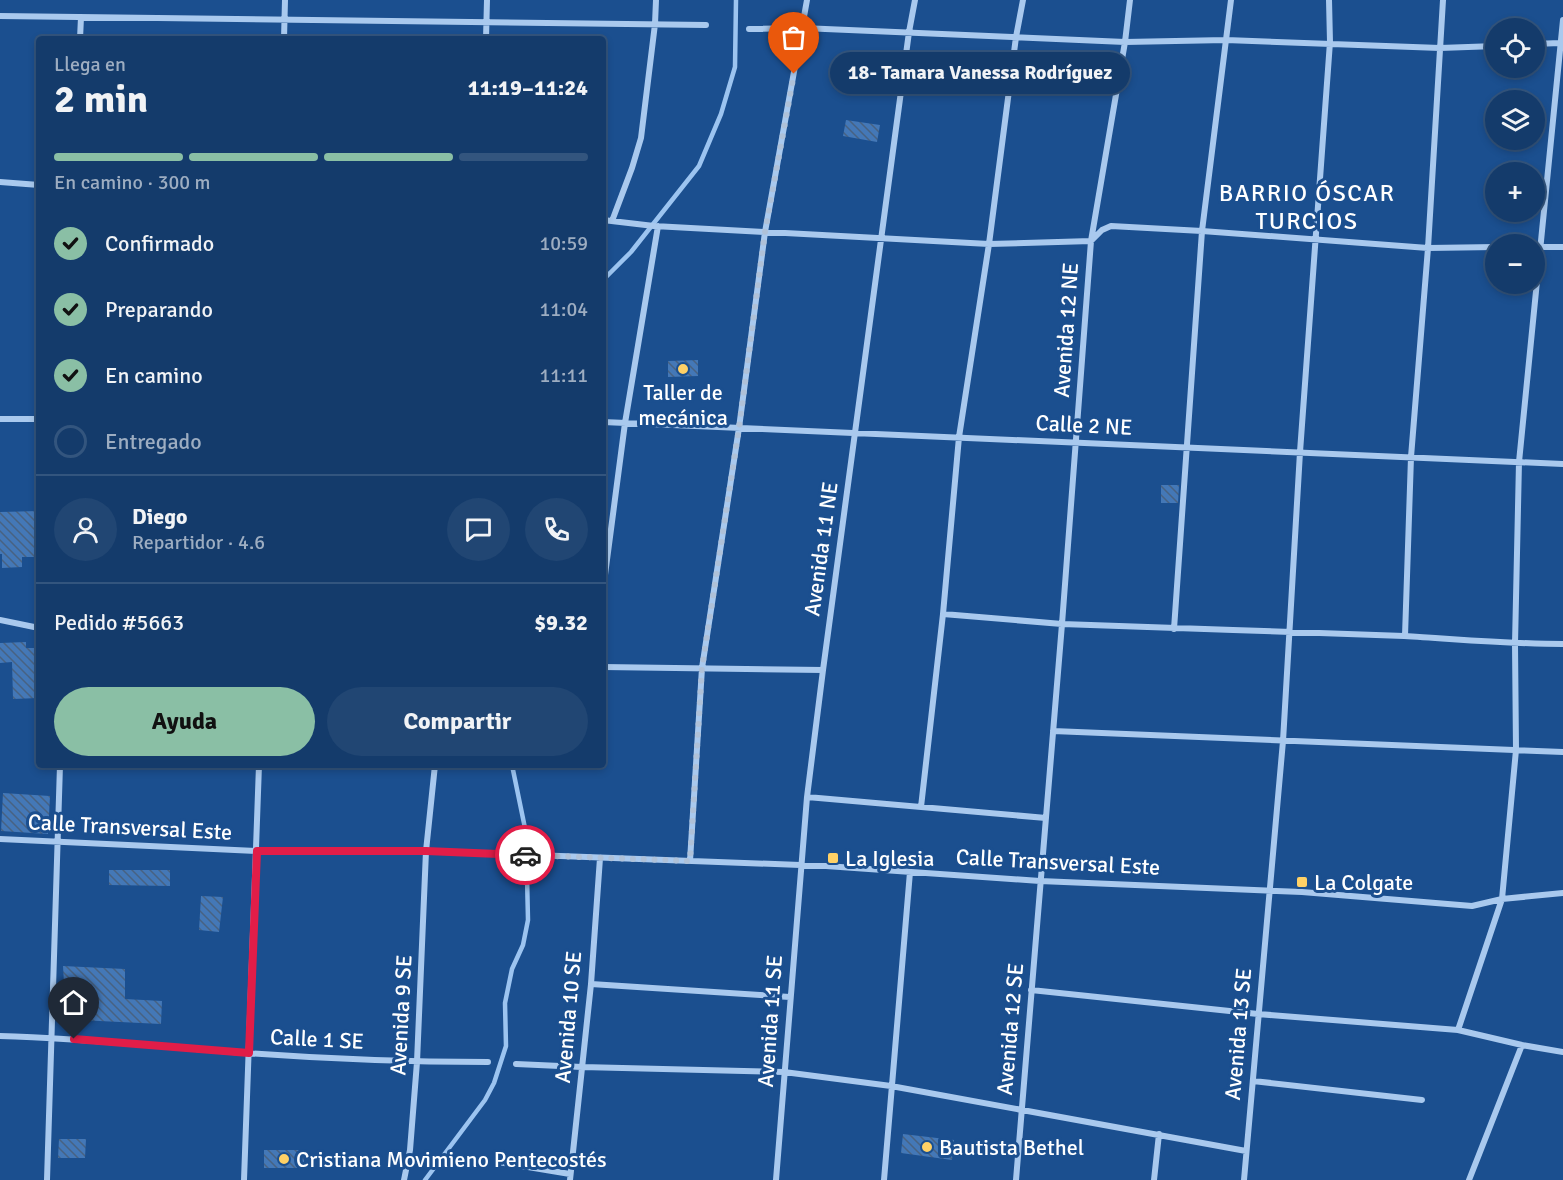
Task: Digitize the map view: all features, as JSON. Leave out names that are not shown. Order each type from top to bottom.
[{"type":"street","points":[[284,36],[285,0]]},
{"type":"street","points":[[486,36],[487,0]]},
{"type":"street","points":[[612,221],[641,138],[656,24],[656,0]]},
{"type":"street","points":[[690,861],[702,668],[739,428],[765,232],[807,0]]},
{"type":"street","name":"Avenida 11 NE","points":[[801,865],[823,670],[915,0]]},
{"type":"street","points":[[921,807],[943,614],[959,437],[990,244],[1016,37],[1023,0]]},
{"type":"street","name":"Avenida 12 NE","points":[[1040,881],[1091,241],[1130,0]]},
{"type":"street","points":[[1174,629],[1202,231],[1231,0]]},
{"type":"street","name":"Avenida 13 SE","points":[[1244,1180],[1282,741],[1300,452],[1330,42],[1329,0]]},
{"type":"street","points":[[1405,636],[1411,457],[1428,248],[1443,0]]},
{"type":"street","points":[[0,16],[706,25]]},
{"type":"street","points":[[80,36],[81,17]]},
{"type":"street","points":[[1538,234],[1563,20]]},
{"type":"street","points":[[749,29],[802,28],[1125,42],[1226,40],[1330,42],[1440,48],[1485,46]]},
{"type":"street","points":[[1545,44],[1560,43]]},
{"type":"street","points":[[0,182],[36,185]]},
{"type":"street","points":[[606,220],[656,226],[990,244],[1091,241],[1102,230],[1111,226],[1428,248],[1485,247]]},
{"type":"street","points":[[606,567],[625,423],[656,226]]},
{"type":"street","points":[[1545,247],[1563,247]]},
{"type":"street","points":[[1458,1030],[1502,899],[1516,750],[1515,644],[1519,462],[1533,294]]},
{"type":"street","points":[[0,419],[36,419]]},
{"type":"street","name":"Calle 2 NE","points":[[606,422],[1563,464]]},
{"type":"street","points":[[943,614],[1062,624],[1405,636],[1515,644],[1563,644]]},
{"type":"street","points":[[0,620],[36,627]]},
{"type":"street","points":[[606,667],[823,670]]},
{"type":"street","points":[[1053,731],[1563,752]]},
{"type":"street","points":[[47,1180],[60,768]]},
{"type":"street","points":[[244,1180],[259,768]]},
{"type":"street","name":"Avenida 9 SE","points":[[404,1180],[410,1150],[417,1062],[426,851],[435,768]]},
{"type":"street","points":[[807,797],[1046,818]]},
{"type":"street","name":"Calle Transversal Este","points":[[0,839],[257,851],[426,851],[801,865],[1040,881],[1302,892],[1472,906],[1502,899],[1563,893]]},
{"type":"street","name":"Avenida 10 SE","points":[[570,1177],[591,984],[600,858]]},
{"type":"street","name":"Avenida 11 SE","points":[[776,1180],[801,865]]},
{"type":"street","points":[[884,1180],[910,872]]},
{"type":"street","name":"Avenida 12 SE","points":[[1016,1180],[1040,881]]},
{"type":"street","points":[[591,984],[790,997]]},
{"type":"street","points":[[1031,990],[1258,1014],[1458,1030],[1522,1045],[1563,1051]]},
{"type":"street","name":"Calle 1 SE","points":[[0,1036],[52,1037],[249,1053],[417,1062],[488,1062]]},
{"type":"street","points":[[1469,1180],[1522,1045]]},
{"type":"street","points":[[516,1064],[784,1072],[891,1086],[1246,1151]]},
{"type":"street","points":[[1252,1081],[1422,1100]]},
{"type":"street","points":[[1154,1180],[1159,1134]]},
{"type":"street","points":[[498,1162],[570,1177]]},
{"type":"building","points":[[846,120],[880,125],[877,142],[843,136]]},
{"type":"building","name":"Taller de mecánica","points":[[698,360],[698,376],[668,377],[668,361]]},
{"type":"building","points":[[1161,485],[1179,485],[1178,503],[1161,503]]},
{"type":"building","points":[[36,511],[36,557],[22,557],[22,567],[2,568],[0,512]]},
{"type":"building","points":[[26,642],[26,648],[36,648],[36,698],[13,699],[12,662],[0,663],[0,643]]},
{"type":"building","points":[[3,793],[50,796],[48,834],[1,831]]},
{"type":"building","points":[[109,870],[170,870],[170,886],[109,885]]},
{"type":"building","points":[[201,896],[223,897],[219,932],[199,930]]},
{"type":"building","points":[[63,966],[125,969],[125,999],[162,1001],[161,1024],[79,1020],[81,983],[64,983]]},
{"type":"building","name":"Bautista Bethel","points":[[903,1134],[954,1140],[952,1160],[901,1153]]},
{"type":"building","points":[[59,1139],[86,1139],[85,1158],[58,1158]]},
{"type":"building","name":"Cristiana Movimieno Pentecostés","points":[[264,1150],[304,1150],[304,1168],[264,1168]]},
{"type":"waterway","points":[[606,277],[631,252],[699,166],[721,114],[735,67],[736,0]]},
{"type":"waterway","points":[[425,1180],[485,1100],[494,1083],[506,1046],[505,1003],[512,969],[523,945],[528,920],[526,833],[513,768]]},
{"type":"way so far","points":[[525,855],[690,861],[702,668],[739,428],[765,232],[794,74]]},
{"type":"place","name":"18- Tamara Vanessa Rodríguez","points":[[794,74]]},
{"type":"place","name":"Taller de mecánica","points":[[683,369]]},
{"type":"place","name":"La Iglesia","points":[[833,858]]},
{"type":"place","name":"La Colgate","points":[[1302,882]]},
{"type":"place","name":"Bautista Bethel","points":[[927,1147]]},
{"type":"place","name":"Cristiana Movimieno Pentecostés","points":[[284,1159]]},
{"type":"district","name":"BARRIO ÓSCAR TURCIOS","points":[[1307,207]]},
{"type":"route","points":[[74,1039],[249,1053],[257,851],[426,851],[525,855]]}]
